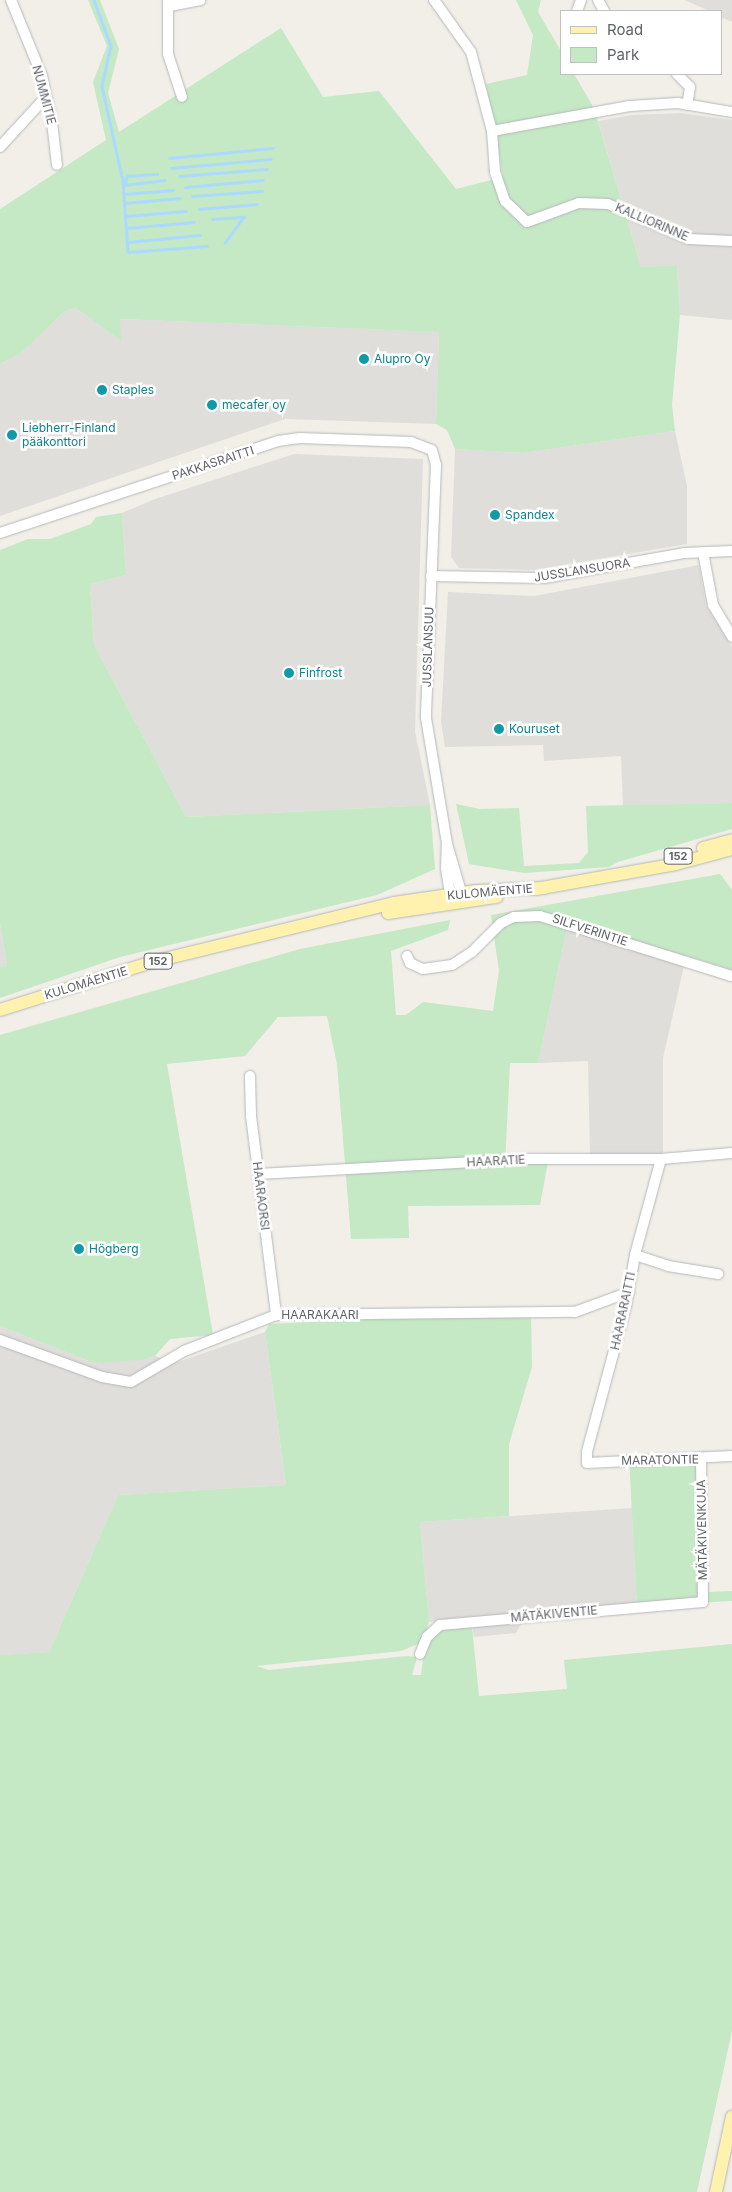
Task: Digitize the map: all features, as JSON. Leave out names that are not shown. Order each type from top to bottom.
[{"type":"main road","name":"KULOMÄENTIE","points":[[625,874],[732,840]]},
{"type":"main road","name":"KULOMÄENTIE","points":[[0,1010],[152,962],[318,924],[456,896],[544,888],[625,874],[732,849]]},
{"type":"main road","points":[[716,2192],[732,2117]]},
{"type":"street","name":"NUMMITIE","points":[[11,0],[42,76],[44,98],[52,122],[57,165]]},
{"type":"street","points":[[182,96],[168,54],[169,3],[200,0]]},
{"type":"street","name":"KALLIORINNE","points":[[434,0],[471,52],[492,131],[495,172],[505,201],[527,222],[579,203],[608,204],[689,239],[732,242]]},
{"type":"street","points":[[678,75],[690,88],[687,105]]},
{"type":"street","points":[[0,148],[44,98]]},
{"type":"street","points":[[492,131],[630,106],[687,105],[732,112]]},
{"type":"street","name":"PAKKASRAITTI","points":[[0,534],[278,441],[300,438],[411,442],[432,450]]},
{"type":"street","name":"JUSSLANSUU","points":[[432,450],[436,466],[426,718],[456,896]]},
{"type":"street","name":"JUSSLANSUORA","points":[[431,576],[544,578],[703,552],[732,551]]},
{"type":"street","points":[[703,552],[712,605],[732,637]]},
{"type":"street","name":"SILFVERINTIE","points":[[407,956],[410,964],[422,969],[452,965],[472,952],[501,923],[514,917],[540,916],[732,976]]},
{"type":"street","name":"HAARAORSI","points":[[250,1076],[251,1116],[276,1316]]},
{"type":"street","name":"HAARATIE","points":[[259,1174],[528,1159],[662,1159],[732,1153]]},
{"type":"street","name":"HAARARAITTI","points":[[587,1462],[587,1452],[629,1292],[635,1255],[662,1159]]},
{"type":"street","points":[[635,1255],[668,1266],[718,1274]]},
{"type":"street","name":"HAARAKAARI","points":[[0,1340],[102,1377],[131,1382],[184,1351],[276,1316],[575,1312],[629,1292]]},
{"type":"street","name":"MARATONTIE","points":[[587,1462],[701,1459],[732,1456]]},
{"type":"street","name":"MÄTÄKIVENKUJA","points":[[701,1459],[703,1602]]},
{"type":"street","name":"MÄTÄKIVENTIE","points":[[420,1654],[427,1637],[440,1625],[703,1602]]},
{"type":"shaded area","points":[[685,0],[732,0],[732,22],[722,17],[722,10],[707,10]]},
{"type":"shaded area","points":[[681,113],[732,120],[732,320],[680,315],[677,265],[641,267],[598,121],[631,115]]},
{"type":"shaded area","points":[[76,308],[120,340],[119,319],[439,332],[436,424],[285,419],[0,516],[0,364],[20,354],[64,312]]},
{"type":"shaded area","points":[[675,431],[687,486],[687,544],[533,570],[459,568],[451,557],[455,449],[523,453]]},
{"type":"shaded area","points":[[294,454],[423,459],[415,731],[430,805],[186,817],[94,645],[90,584],[126,575],[122,513],[155,499]]},
{"type":"shaded area","points":[[699,565],[706,605],[732,647],[732,803],[623,806],[621,756],[544,761],[543,745],[445,747],[441,722],[448,592],[534,596]]},
{"type":"shaded area","points":[[0,923],[7,965],[0,967]]},
{"type":"shaded area","points":[[567,929],[684,966],[663,1058],[663,1154],[590,1155],[588,1061],[538,1063]]},
{"type":"shaded area","points":[[0,1326],[94,1363],[155,1356],[175,1363],[265,1332],[286,1485],[118,1495],[49,1652],[0,1655]]},
{"type":"shaded area","points":[[632,1508],[637,1606],[523,1621],[516,1633],[474,1637],[471,1619],[429,1622],[420,1522]]},
{"type":"green space","points":[[88,0],[100,0],[119,49],[108,93],[119,132],[281,28],[323,97],[379,91],[456,189],[503,177],[486,84],[527,75],[533,35],[516,0],[541,0],[538,12],[560,49],[560,75],[575,75],[594,108],[641,267],[677,265],[680,315],[672,405],[675,431],[523,453],[455,449],[447,430],[436,424],[439,332],[120,319],[121,341],[76,308],[64,312],[20,354],[0,364],[0,209],[106,140],[93,82],[107,46]]},
{"type":"green space","points":[[122,513],[126,575],[90,584],[94,645],[186,817],[430,805],[435,869],[377,895],[120,957],[0,998],[0,967],[7,965],[0,923],[0,550],[28,539],[50,539],[91,524],[96,517]]},
{"type":"green space","points":[[732,803],[732,829],[618,862],[609,867],[524,873],[469,864],[456,804],[480,809],[519,808],[524,866],[579,863],[588,852],[586,806]]},
{"type":"green space","points":[[720,874],[732,890],[732,970],[687,956],[684,966],[567,929],[538,1063],[510,1063],[505,1164],[548,1162],[540,1205],[408,1206],[409,1238],[351,1239],[337,1064],[327,1016],[278,1017],[245,1056],[167,1064],[213,1335],[170,1339],[155,1356],[141,1360],[94,1363],[0,1326],[0,1035],[300,949],[450,920],[448,930],[391,951],[396,1015],[406,1015],[423,1002],[493,1011],[499,971],[491,915]]},
{"type":"green space","points":[[531,1312],[532,1367],[509,1444],[509,1516],[420,1522],[429,1622],[423,1642],[401,1651],[256,1666],[269,1670],[407,1656],[417,1657],[412,1675],[421,1675],[424,1650],[431,1638],[445,1628],[472,1627],[479,1696],[567,1689],[564,1660],[732,1644],[732,2031],[697,2192],[0,2192],[0,1655],[49,1652],[118,1495],[286,1485],[265,1332],[269,1324]]},
{"type":"green space","points":[[703,1455],[707,1592],[732,1591],[732,1601],[637,1606],[629,1458]]},
{"type":"waterway","points":[[94,0],[111,46],[102,86],[123,181],[128,252],[207,246]]},
{"type":"waterway","points":[[169,158],[273,148]]},
{"type":"waterway","points":[[171,168],[271,159]]},
{"type":"waterway","points":[[179,176],[267,169]]},
{"type":"waterway","points":[[124,184],[127,176],[157,174]]},
{"type":"waterway","points":[[123,185],[165,180]]},
{"type":"waterway","points":[[185,187],[263,180]]},
{"type":"waterway","points":[[124,194],[173,190]]},
{"type":"waterway","points":[[192,196],[262,191]]},
{"type":"waterway","points":[[125,203],[180,198]]},
{"type":"waterway","points":[[199,209],[257,204]]},
{"type":"waterway","points":[[126,216],[186,211]]},
{"type":"waterway","points":[[212,219],[244,217],[225,243]]},
{"type":"waterway","points":[[127,228],[194,222]]},
{"type":"waterway","points":[[128,242],[200,235]]},
{"type":"place","name":"Alupro Oy","points":[[364,359]]},
{"type":"place","name":"Staples","points":[[102,390]]},
{"type":"place","name":"mecafer oy","points":[[212,405]]},
{"type":"place","name":"Liebherr-Finland pääkonttori","points":[[12,435]]},
{"type":"place","name":"Spandex","points":[[495,515]]},
{"type":"place","name":"Finfrost","points":[[289,673]]},
{"type":"place","name":"Kouruset","points":[[499,729]]},
{"type":"place","name":"Högberg","points":[[79,1249]]}]
